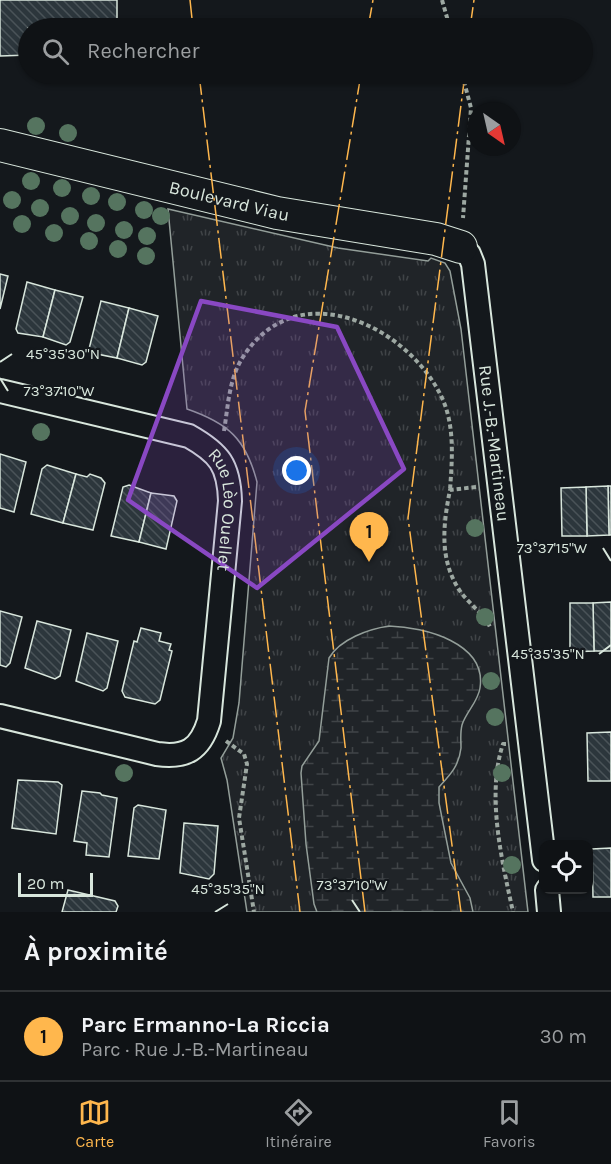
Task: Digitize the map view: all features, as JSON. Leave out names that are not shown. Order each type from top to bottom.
[{"type":"street","name":"Boulevard Viau","points":[[0,145],[277,213],[436,239],[461,247]]},
{"type":"street","name":"Rue J.-B.-Martineau","points":[[461,247],[469,254],[473,264],[541,840]]},
{"type":"street","name":"Rue Lèo Ouellet","points":[[0,391],[189,436],[207,446],[219,457],[230,481],[230,501],[207,730]]},
{"type":"street","points":[[0,716],[157,754],[175,756],[191,750],[204,739],[207,730]]},
{"type":"street","points":[[547,894],[549,912]]},
{"type":"path","points":[[442,0],[447,18]]},
{"type":"path","points":[[461,247],[471,108],[465,84]]},
{"type":"path","points":[[219,457],[234,373],[250,346],[269,330],[288,320],[316,314],[348,317],[382,332],[418,360],[444,403],[451,438],[450,490],[443,530],[447,562],[460,591],[490,625],[492,636]]},
{"type":"path","points":[[450,490],[499,484]]},
{"type":"path","points":[[207,730],[237,748],[244,754],[247,764],[239,818],[254,912]]},
{"type":"path","points":[[504,733],[506,744],[499,757],[497,780],[498,835],[513,912]]},
{"type":"path","points":[[506,744],[530,741]]},
{"type":"highlighted area","points":[[201,301],[337,327],[404,469],[257,588],[128,500]]},
{"type":"green space","points":[[168,209],[338,248],[428,261],[431,258],[445,263],[450,271],[461,329],[528,912],[247,912],[227,780],[221,758],[233,738],[239,703],[257,482],[247,454],[233,435],[214,420],[187,409]]},
{"type":"green space","points":[[389,626],[419,630],[451,640],[474,659],[480,672],[479,693],[462,725],[458,760],[439,787],[439,803],[451,863],[470,898],[473,912],[317,912],[314,904],[306,844],[301,773],[302,766],[319,741],[329,658],[340,645],[348,640]]},
{"type":"building","points":[[0,0],[117,0],[117,18],[18,18],[18,55],[0,56]]},
{"type":"building","points":[[0,274],[8,276],[0,309]]},
{"type":"building","points":[[27,282],[55,290],[43,337],[18,333],[16,329]]},
{"type":"building","points":[[55,290],[83,297],[70,342],[66,345],[43,337]]},
{"type":"building","points":[[101,301],[129,308],[117,358],[92,353],[89,349]]},
{"type":"building","points":[[129,308],[158,316],[146,362],[142,365],[117,358]]},
{"type":"building","points":[[0,454],[26,462],[14,512],[0,508]]},
{"type":"building","points":[[47,465],[76,474],[63,523],[31,514],[42,469]]},
{"type":"building","points":[[76,474],[87,477],[90,474],[101,478],[105,483],[93,530],[63,523]]},
{"type":"building","points":[[129,485],[151,493],[139,542],[111,536],[123,487]]},
{"type":"building","points":[[608,486],[611,486],[611,535],[609,535]]},
{"type":"building","points":[[608,486],[609,535],[587,536],[586,487]]},
{"type":"building","points":[[586,487],[587,536],[562,536],[561,488]]},
{"type":"building","points":[[151,493],[174,496],[177,501],[166,549],[139,542]]},
{"type":"building","points":[[611,602],[611,651],[594,651],[593,603]]},
{"type":"building","points":[[570,603],[593,603],[594,651],[570,652]]},
{"type":"building","points":[[0,611],[22,617],[10,663],[6,667],[0,665]]},
{"type":"building","points":[[37,621],[71,630],[60,676],[55,679],[25,668]]},
{"type":"building","points":[[141,628],[161,633],[159,641],[171,644],[169,650],[172,651],[160,700],[155,704],[125,697],[122,691],[134,641],[137,642]]},
{"type":"building","points":[[87,633],[118,641],[107,688],[103,691],[76,681]]},
{"type":"building","points":[[611,732],[611,781],[588,781],[587,733]]},
{"type":"building","points":[[18,780],[58,782],[62,785],[56,834],[12,828]]},
{"type":"building","points":[[82,791],[117,798],[109,857],[86,855],[87,843],[74,841]]},
{"type":"building","points":[[138,805],[166,810],[159,859],[128,856],[134,808]]},
{"type":"building","points":[[184,823],[218,826],[214,874],[209,879],[180,873]]},
{"type":"building","points":[[611,848],[611,897],[593,897],[593,849]]},
{"type":"building","points":[[68,890],[115,901],[118,906],[116,912],[62,912]]},
{"type":"power","points":[[190,0],[192,18]]},
{"type":"power","points":[[370,18],[373,0]]},
{"type":"power","points":[[471,18],[474,0]]},
{"type":"power","points":[[200,84],[300,912]]},
{"type":"power","points":[[359,84],[305,411],[365,912]]},
{"type":"power","points":[[461,912],[408,518],[464,84]]},
{"type":"place","name":"Parc Ermanno-La Riccia","points":[[369,562]]}]
